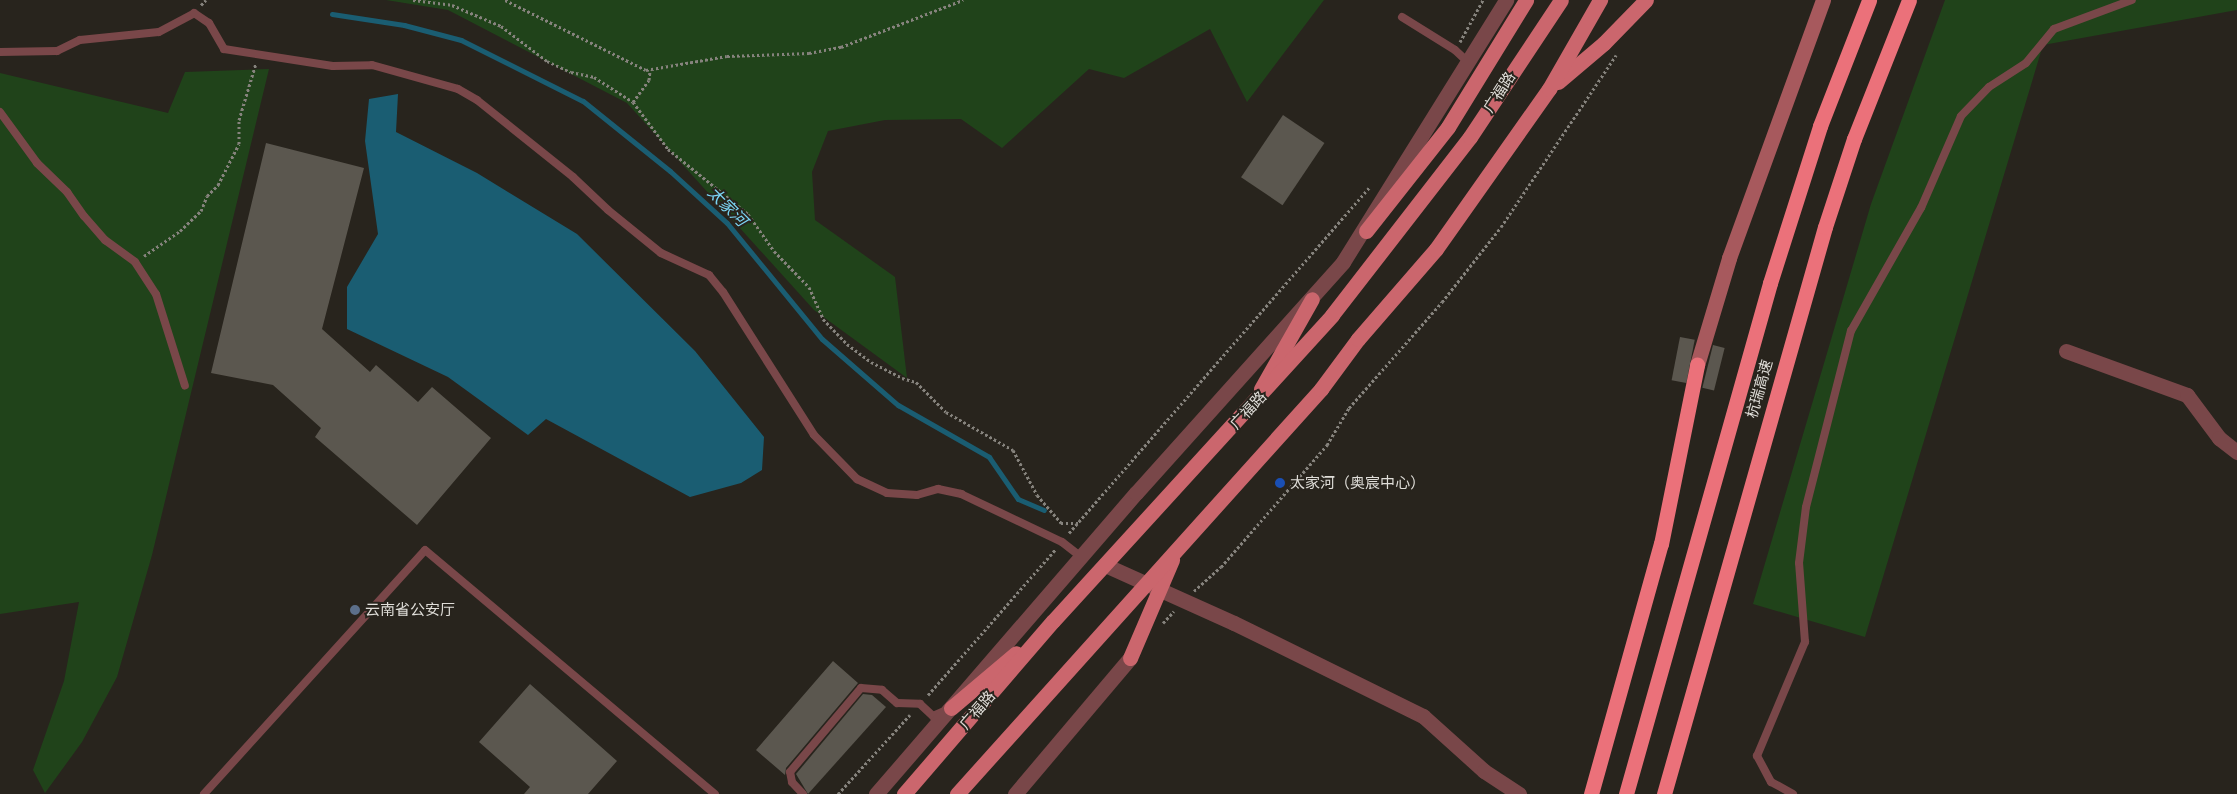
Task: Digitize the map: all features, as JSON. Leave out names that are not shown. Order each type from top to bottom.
[{"type":"highway","name":"杭瑞高速","points":[[1626,794],[1772,275],[1820,126],[1869,0]]},
{"type":"highway","name":"杭瑞高速","points":[[1664,794],[1822,235],[1858,130],[1909,0]]},
{"type":"highway","points":[[1591,794],[1612,725],[1661,544],[1697,365]]},
{"type":"main road","points":[[1366,231],[1448,127],[1526,0]]},
{"type":"main road","name":"广福路","points":[[904,794],[1053,621],[1255,402],[1332,315],[1470,138],[1561,0]]},
{"type":"main road","points":[[957,794],[1152,586],[1177,547],[1321,389],[1358,339],[1436,248],[1549,89],[1600,0]]},
{"type":"main road","points":[[1549,89],[1604,43],[1646,0]]},
{"type":"main road","points":[[1697,365],[1729,258],[1822,0]]},
{"type":"main road","points":[[1255,402],[1273,365],[1312,299]]},
{"type":"main road","points":[[1130,658],[1152,586]]},
{"type":"main road","points":[[951,708],[1053,621]]},
{"type":"street","points":[[876,794],[1242,373],[1312,299],[1366,231],[1422,132],[1469,63],[1506,0]]},
{"type":"street","points":[[2066,350],[2187,395],[2219,438],[2237,452]]},
{"type":"street","points":[[1104,565],[1184,600],[1423,716],[1484,771],[1519,794]]},
{"type":"street","points":[[1015,794],[1130,658]]},
{"type":"lane","points":[[1793,794],[1771,782],[1757,756],[1805,642],[1799,563],[1806,507],[1852,331],[1921,208],[1961,116],[1989,87],[2026,63],[2054,29],[2132,0]]},
{"type":"lane","points":[[0,52],[57,50],[80,40],[159,32],[194,12],[209,23],[224,48],[333,66],[372,65],[442,84],[477,100],[661,252],[709,275],[723,292],[814,435],[857,479],[887,493],[917,495],[938,489],[961,494],[1062,542],[1081,557]]},
{"type":"lane","points":[[1402,17],[1455,50],[1469,63]]},
{"type":"lane","points":[[0,112],[37,163],[67,192],[105,240],[135,262],[156,294],[185,386]]},
{"type":"lane","points":[[204,794],[425,550],[715,794]]},
{"type":"lane","points":[[804,794],[792,782],[790,772],[853,694],[861,688],[873,687],[882,690],[896,703],[920,704],[933,716],[951,708]]},
{"type":"path","points":[[413,0],[452,6],[501,26],[547,61],[571,72],[594,77],[633,102],[668,149],[748,214],[774,250],[809,287],[823,319],[846,344],[871,362],[902,378],[916,382],[946,412],[1013,450],[1037,495],[1061,523],[1078,522]]},
{"type":"path","points":[[505,0],[616,58],[650,70],[727,56],[809,53],[841,47],[963,0]]},
{"type":"path","points":[[1157,629],[1184,600],[1221,567],[1320,452],[1348,408],[1442,302],[1495,235],[1548,161],[1619,49]]},
{"type":"path","points":[[135,262],[180,231],[201,211],[207,196],[218,186],[238,144],[239,120],[258,54]]},
{"type":"path","points":[[633,102],[650,80],[650,70]]},
{"type":"path","points":[[838,794],[990,628],[1078,522],[1241,339],[1374,182]]},
{"type":"green space","points":[[386,0],[1324,0],[1247,102],[1210,29],[1124,78],[1089,69],[1002,148],[961,119],[885,120],[828,131],[812,172],[815,220],[895,277],[907,378],[814,310],[627,103],[448,10]]},
{"type":"green space","points":[[1945,0],[2237,0],[2237,10],[2043,45],[1865,637],[1753,604],[1871,204]]},
{"type":"green space","points":[[269,69],[152,555],[117,677],[82,742],[45,793],[33,770],[64,681],[79,602],[0,614],[0,73],[168,113],[185,72]]},
{"type":"water","points":[[398,94],[396,132],[477,173],[577,234],[695,351],[764,437],[762,470],[741,483],[690,497],[546,419],[528,435],[448,377],[347,329],[347,287],[378,234],[365,141],[369,99]]},
{"type":"building","points":[[1283,115],[1324,143],[1283,205],[1241,177]]},
{"type":"building","points":[[266,143],[364,168],[322,329],[370,372],[376,365],[418,402],[432,387],[491,438],[417,525],[315,437],[321,428],[273,385],[211,373]]},
{"type":"building","points":[[1680,337],[1695,340],[1686,383],[1672,380]]},
{"type":"building","points":[[1713,345],[1725,348],[1714,391],[1702,388]]},
{"type":"building","points":[[833,661],[858,683],[786,768],[785,775],[756,750]]},
{"type":"building","points":[[530,684],[617,761],[588,794],[524,794],[530,787],[479,742]]},
{"type":"building","points":[[863,694],[872,695],[886,707],[808,794],[796,774]]},
{"type":"waterway","name":"太家河","points":[[332,14],[404,25],[461,40],[583,101],[670,171],[727,223],[822,339],[898,405],[989,457],[1018,499],[1044,510]]},
{"type":"place","name":"太家河（奥宸中心）","points":[[1280,483]]},
{"type":"place","name":"云南省公安厅","points":[[355,610]]}]
